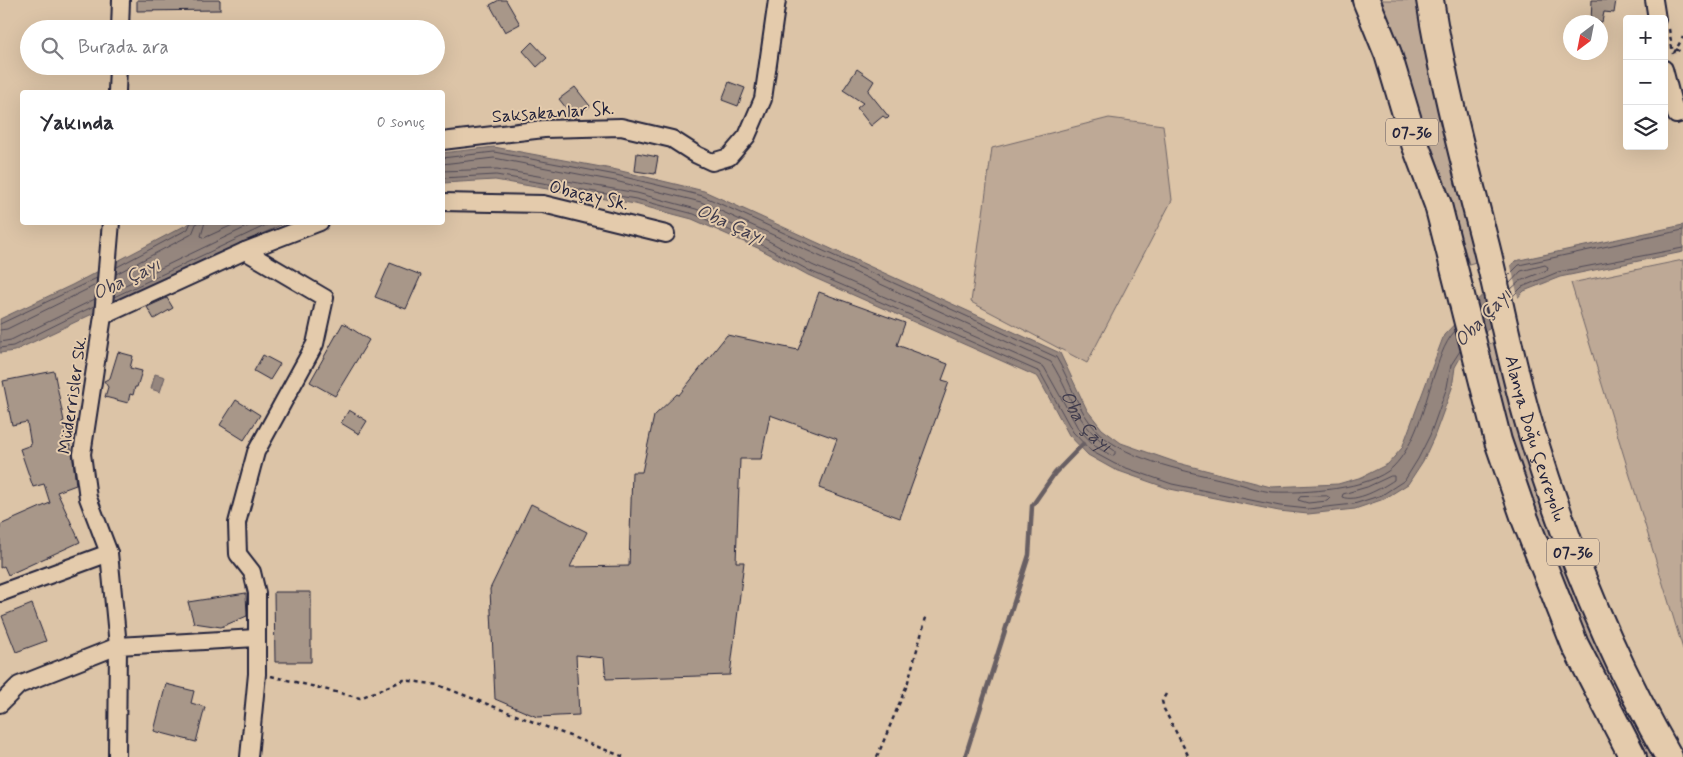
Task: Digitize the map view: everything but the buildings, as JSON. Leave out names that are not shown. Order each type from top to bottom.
[{"type":"highway","name":"Alanya Doğu Çevreyolu","points":[[1366,0],[1388,54],[1415,144],[1438,205],[1498,440],[1525,519],[1575,645],[1633,757]]},
{"type":"highway","name":"Alanya Doğu Çevreyolu","points":[[1430,0],[1440,62],[1532,435],[1581,575],[1633,688],[1670,757]]},
{"type":"street","points":[[120,20],[121,0]]},
{"type":"street","name":"Saksakanlar Sk.","points":[[445,141],[544,129],[621,127],[672,139],[697,156],[712,162],[728,158],[747,136],[763,99],[777,0]]},
{"type":"street","points":[[1654,0],[1656,15]]},
{"type":"street","points":[[116,90],[117,75]]},
{"type":"street","points":[[1668,84],[1676,115],[1683,113]]},
{"type":"street","name":"Obaçay Sk.","points":[[445,202],[543,204],[666,234]]},
{"type":"street","name":"Müderrisler Sk.","points":[[111,225],[104,316],[82,454],[88,498],[109,553],[118,646],[117,757]]},
{"type":"street","points":[[104,316],[245,251],[312,225]]},
{"type":"street","points":[[245,251],[326,298],[315,344],[256,452],[237,523],[238,554],[252,572],[257,593],[257,674],[249,757]]},
{"type":"street","points":[[0,592],[109,553]]},
{"type":"street","points":[[0,704],[19,685],[118,646],[256,638]]},
{"type":"path","points":[[1676,48],[1683,53]]},
{"type":"path","points":[[877,757],[907,685],[927,614]]},
{"type":"path","points":[[257,674],[360,698],[404,680],[438,685],[624,757]]},
{"type":"path","points":[[1166,694],[1162,701],[1164,709],[1189,757]]},
{"type":"shaded area","points":[[1378,0],[1416,0],[1427,64],[1449,155],[1479,261],[1469,264],[1437,161]]},
{"type":"shaded area","points":[[1109,118],[1163,125],[1172,200],[1087,363],[971,302],[992,148]]},
{"type":"shaded area","points":[[1683,260],[1683,649],[1571,283]]},
{"type":"shaded area","points":[[1496,341],[1524,451],[1550,533],[1593,634],[1654,757],[1644,757],[1629,728],[1574,610],[1537,519],[1517,458],[1488,355],[1487,345]]},
{"type":"water","name":"Oba Çayı","points":[[494,147],[617,170],[704,191],[1060,353],[1087,410],[1102,429],[1121,443],[1178,463],[1271,487],[1338,484],[1362,477],[1388,464],[1402,448],[1444,335],[1515,261],[1683,225],[1683,252],[1560,277],[1524,291],[1459,360],[1455,367],[1452,388],[1434,437],[1423,461],[1408,484],[1384,499],[1355,509],[1308,514],[1279,511],[1170,489],[1113,469],[1088,455],[1069,435],[1038,377],[808,275],[760,249],[692,219],[635,204],[495,180],[445,183],[445,153]]},
{"type":"water","name":"Oba Çayı","points":[[186,225],[281,225],[14,351],[0,353],[0,319],[72,285]]},
{"type":"water","points":[[155,374],[165,377],[160,392],[151,389]]},
{"type":"pier","points":[[1510,262],[1519,301],[1493,328],[1485,289]]},
{"type":"waterway","name":"Oba Çayı","points":[[965,757],[1029,555],[1032,506],[1055,473],[1083,444]]}]
